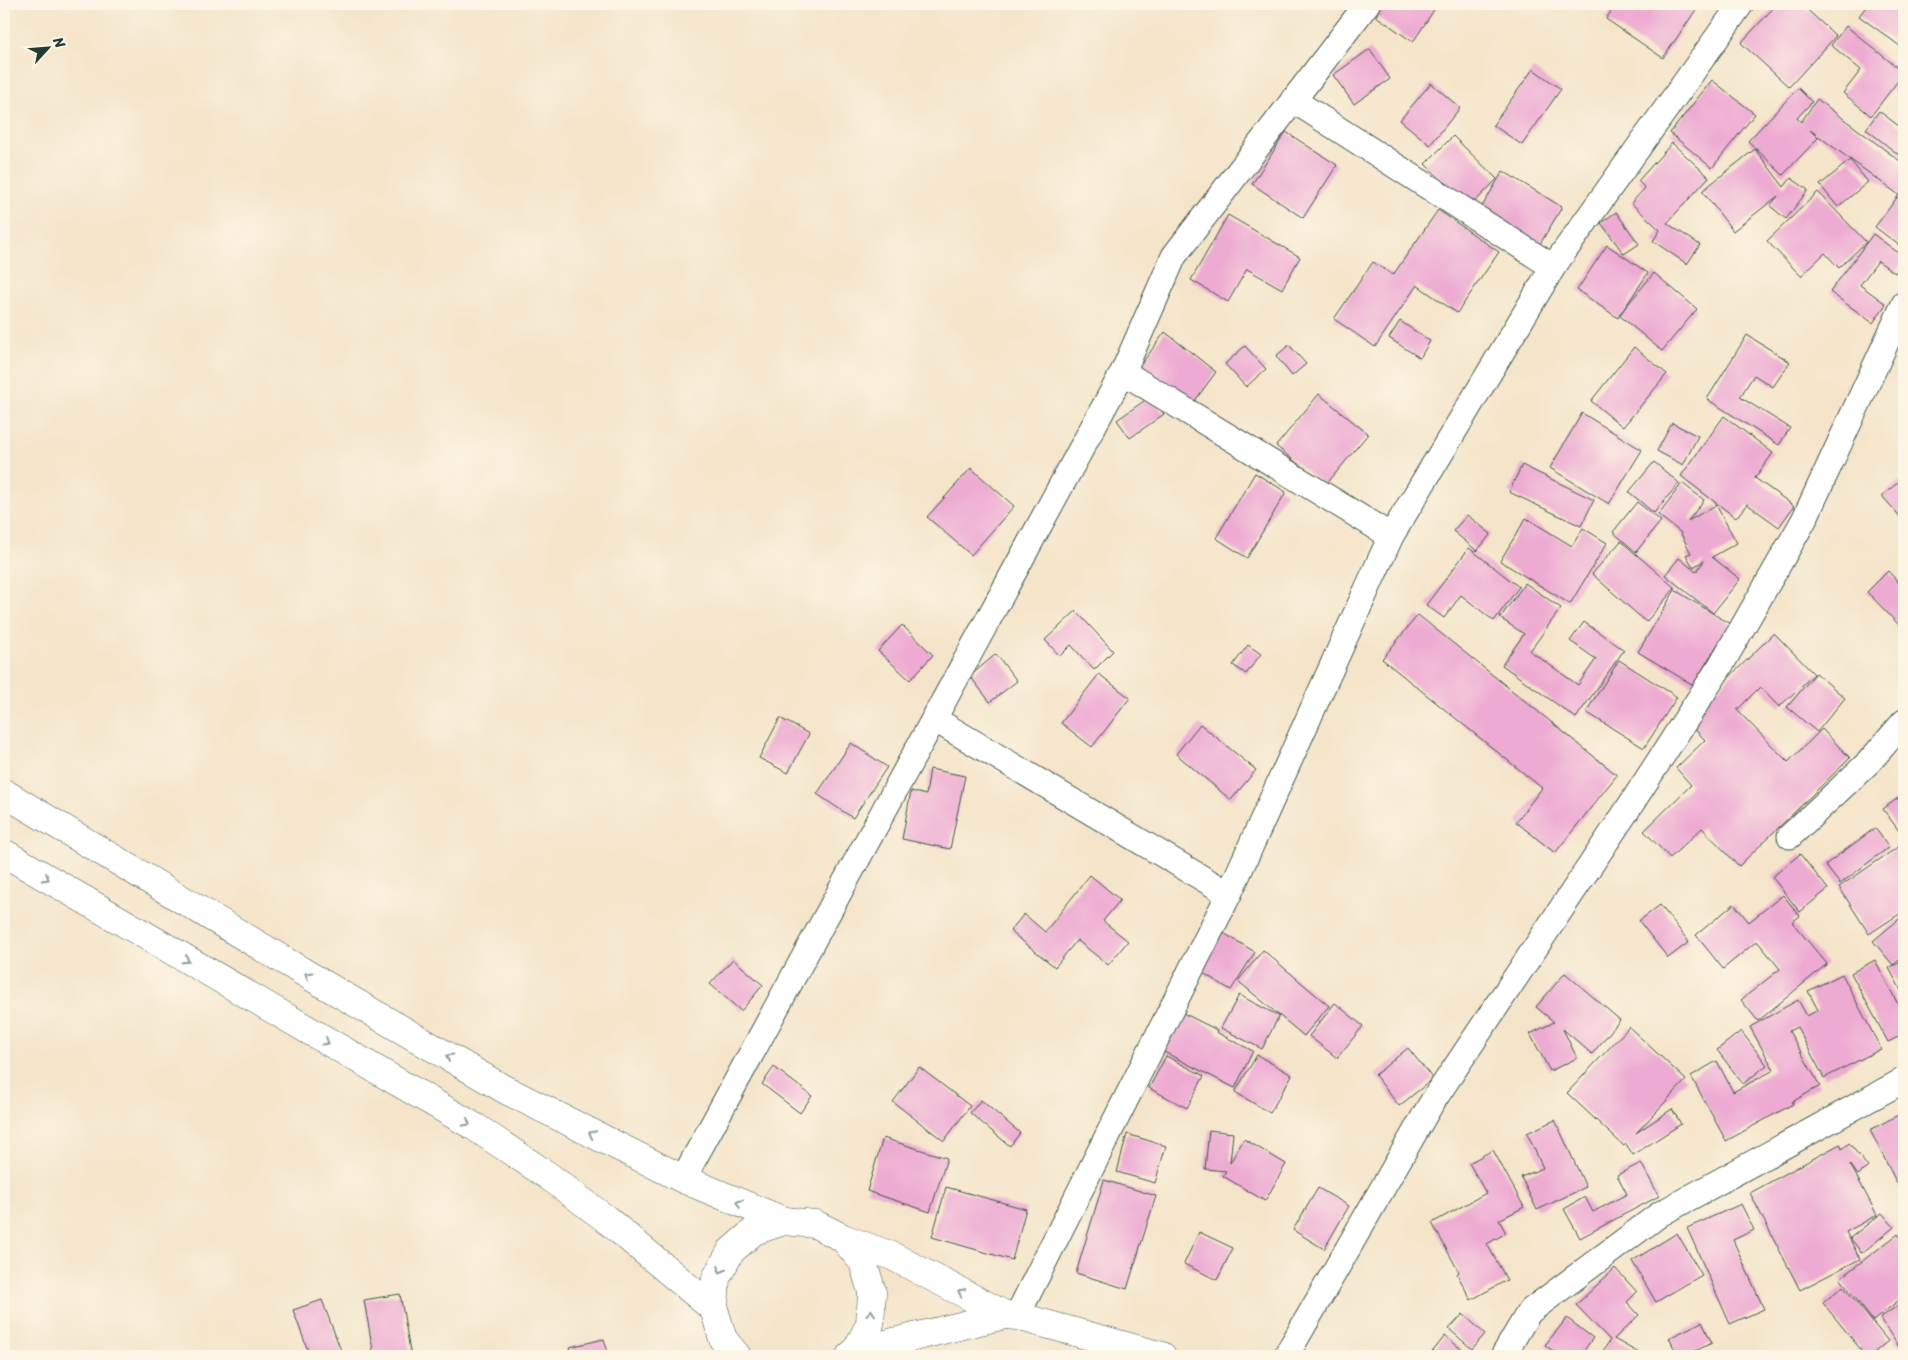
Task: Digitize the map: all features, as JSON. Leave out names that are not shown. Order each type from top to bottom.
[{"type":"main road","points":[[4,793],[504,1090],[683,1179],[784,1222],[815,1224],[843,1238],[892,1256],[1011,1315],[1162,1356]]},
{"type":"main road","points":[[4,853],[475,1127],[547,1175],[606,1219],[714,1309]]},
{"type":"main road","points":[[730,1351],[714,1309],[716,1278],[731,1251],[754,1231],[784,1222]]},
{"type":"main road","points":[[843,1238],[863,1262],[872,1292],[870,1324],[853,1354]]},
{"type":"main road","points":[[853,1354],[1011,1315]]},
{"type":"street","points":[[683,1179],[1124,372],[1174,256],[1367,4]]},
{"type":"street","points":[[1011,1315],[1229,894],[1391,536],[1553,267],[1741,4]]},
{"type":"street","points":[[1293,100],[1553,267]]},
{"type":"street","points":[[1286,1356],[1431,1104],[1626,812],[1721,665],[1804,520],[1904,304]]},
{"type":"street","points":[[1124,372],[1391,536]]},
{"type":"street","points":[[934,719],[1229,894]]},
{"type":"street","points":[[1790,836],[1869,762],[1904,722]]},
{"type":"street","points":[[1503,1356],[1529,1312],[1660,1214],[1904,1080]]},
{"type":"building","points":[[1384,4],[1425,4],[1434,10],[1413,42],[1376,16]]},
{"type":"building","points":[[1616,4],[1700,4],[1663,58],[1606,19]]},
{"type":"building","points":[[1777,4],[1801,4],[1836,36],[1789,87],[1741,43]]},
{"type":"building","points":[[1868,4],[1904,4],[1904,49],[1859,16]]},
{"type":"building","points":[[1846,26],[1904,73],[1871,116],[1843,93],[1861,70],[1831,45]]},
{"type":"building","points":[[1370,49],[1390,79],[1354,104],[1333,75]]},
{"type":"building","points":[[1533,69],[1561,89],[1522,145],[1493,125]]},
{"type":"building","points":[[1904,79],[1904,95],[1897,89]]},
{"type":"building","points":[[1712,80],[1755,114],[1712,168],[1670,133]]},
{"type":"building","points":[[1431,83],[1460,108],[1430,145],[1400,120]]},
{"type":"building","points":[[1798,88],[1812,102],[1797,118],[1801,122],[1817,99],[1904,164],[1904,249],[1875,227],[1899,195],[1810,130],[1818,138],[1783,175],[1748,141]]},
{"type":"building","points":[[1879,111],[1904,130],[1904,159],[1866,129]]},
{"type":"building","points":[[1286,132],[1337,165],[1303,218],[1252,184]]},
{"type":"building","points":[[1453,136],[1497,179],[1470,207],[1425,164]]},
{"type":"building","points":[[1672,143],[1709,177],[1667,223],[1700,245],[1687,264],[1653,241],[1660,230],[1631,203],[1645,188],[1638,181]]},
{"type":"building","points":[[1755,149],[1784,187],[1791,178],[1808,190],[1786,219],[1770,206],[1778,196],[1733,231],[1702,191]]},
{"type":"building","points":[[1850,160],[1868,182],[1838,207],[1820,185]]},
{"type":"building","points":[[1503,171],[1562,207],[1540,244],[1480,210]]},
{"type":"building","points":[[1818,192],[1866,242],[1839,268],[1825,253],[1801,276],[1767,241]]},
{"type":"building","points":[[1438,210],[1499,252],[1457,313],[1417,285],[1375,347],[1334,319],[1373,262],[1393,275]]},
{"type":"building","points":[[1616,212],[1639,244],[1624,254],[1601,223]]},
{"type":"building","points":[[1228,215],[1300,257],[1282,289],[1247,269],[1228,302],[1191,280]]},
{"type":"building","points":[[1873,234],[1904,257],[1904,260],[1895,273],[1878,261],[1860,285],[1886,304],[1873,323],[1830,292]]},
{"type":"building","points":[[1607,245],[1648,273],[1618,318],[1577,290]]},
{"type":"building","points":[[1654,273],[1697,309],[1662,351],[1619,315]]},
{"type":"building","points":[[1400,321],[1430,341],[1420,358],[1389,338]]},
{"type":"building","points":[[1165,332],[1216,372],[1191,406],[1139,367]]},
{"type":"building","points":[[1747,335],[1790,362],[1773,387],[1754,375],[1740,397],[1790,428],[1779,445],[1707,399]]},
{"type":"building","points":[[1289,345],[1306,364],[1292,376],[1276,356]]},
{"type":"building","points":[[1245,346],[1266,369],[1246,387],[1225,364]]},
{"type":"building","points":[[1634,347],[1667,374],[1623,427],[1591,401]]},
{"type":"building","points":[[1319,394],[1368,434],[1325,486],[1276,446]]},
{"type":"building","points":[[1151,396],[1164,414],[1130,438],[1117,420]]},
{"type":"building","points":[[1582,413],[1642,450],[1609,504],[1550,468]]},
{"type":"building","points":[[1724,416],[1773,453],[1755,478],[1794,506],[1779,527],[1747,504],[1736,518],[1681,476]]},
{"type":"building","points":[[1672,423],[1698,436],[1683,465],[1657,451]]},
{"type":"building","points":[[1654,462],[1679,483],[1654,513],[1629,492]]},
{"type":"building","points":[[1522,465],[1594,500],[1581,526],[1509,492]]},
{"type":"building","points":[[971,468],[1014,506],[971,555],[927,517]]},
{"type":"building","points":[[1255,473],[1286,492],[1247,558],[1216,538]]},
{"type":"building","points":[[1904,477],[1904,521],[1882,496]]},
{"type":"building","points":[[1682,483],[1704,500],[1688,521],[1716,505],[1737,543],[1712,557],[1740,579],[1713,613],[1665,575],[1679,558],[1696,572],[1704,561],[1693,567],[1686,555],[1691,553],[1680,532],[1658,515]]},
{"type":"building","points":[[1637,502],[1661,521],[1636,552],[1613,532]]},
{"type":"building","points":[[1467,515],[1491,534],[1477,551],[1453,531]]},
{"type":"building","points":[[1526,518],[1572,546],[1583,528],[1607,543],[1570,604],[1500,561]]},
{"type":"building","points":[[1621,541],[1675,588],[1646,622],[1592,574]]},
{"type":"building","points":[[1469,548],[1519,587],[1494,621],[1461,595],[1444,618],[1426,605]]},
{"type":"building","points":[[1888,571],[1904,588],[1904,630],[1867,592]]},
{"type":"building","points":[[1525,583],[1561,608],[1530,651],[1578,685],[1596,659],[1570,641],[1584,622],[1624,650],[1576,718],[1502,665],[1524,634],[1500,618]]},
{"type":"building","points":[[1675,590],[1730,624],[1693,685],[1638,652]]},
{"type":"building","points":[[1076,611],[1113,651],[1094,670],[1071,645],[1060,656],[1045,640]]},
{"type":"building","points":[[1418,615],[1617,775],[1555,853],[1516,822],[1542,788],[1382,659]]},
{"type":"building","points":[[902,625],[933,655],[910,680],[878,651]]},
{"type":"building","points":[[1774,633],[1814,674],[1779,707],[1760,687],[1737,710],[1788,762],[1822,729],[1850,758],[1739,866],[1702,828],[1670,858],[1644,831],[1691,785],[1676,768],[1705,740],[1686,720]]},
{"type":"building","points":[[1248,645],[1261,654],[1246,674],[1233,665]]},
{"type":"building","points":[[996,654],[1017,681],[990,702],[970,676]]},
{"type":"building","points":[[1619,660],[1677,697],[1644,748],[1586,712]]},
{"type":"building","points":[[1816,673],[1845,698],[1817,732],[1787,707]]},
{"type":"building","points":[[1099,674],[1130,698],[1092,747],[1061,723]]},
{"type":"building","points":[[780,718],[809,734],[788,773],[759,758]]},
{"type":"building","points":[[1200,724],[1256,770],[1231,800],[1176,754]]},
{"type":"building","points":[[851,743],[887,767],[853,818],[817,794]]},
{"type":"building","points":[[930,769],[965,776],[950,849],[902,839],[911,791],[926,795]]},
{"type":"building","points":[[1898,798],[1904,807],[1904,838],[1883,809]]},
{"type":"building","points":[[1875,828],[1889,847],[1840,884],[1825,865]]},
{"type":"building","points":[[1904,843],[1904,911],[1869,934],[1839,887]]},
{"type":"building","points":[[1800,854],[1828,889],[1800,912],[1772,877]]},
{"type":"building","points":[[1090,875],[1120,900],[1103,921],[1128,941],[1108,965],[1077,940],[1055,967],[1010,931],[1024,914],[1045,932]]},
{"type":"building","points":[[1783,895],[1800,916],[1792,922],[1827,964],[1758,1021],[1741,1000],[1780,969],[1757,941],[1723,969],[1696,935],[1734,904],[1749,922]]},
{"type":"building","points":[[1660,905],[1689,942],[1668,958],[1639,921]]},
{"type":"building","points":[[1904,915],[1904,942],[1901,945],[1904,948],[1904,956],[1893,965],[1873,941]]},
{"type":"building","points":[[1217,929],[1255,952],[1231,990],[1193,967]]},
{"type":"building","points":[[1263,950],[1329,1006],[1304,1036],[1238,981]]},
{"type":"building","points":[[733,959],[763,985],[741,1011],[710,984]]},
{"type":"building","points":[[1875,960],[1904,1016],[1904,1034],[1888,1042],[1851,973]]},
{"type":"building","points":[[1904,960],[1904,996],[1889,968]]},
{"type":"building","points":[[1565,973],[1620,1020],[1592,1054],[1563,1029],[1577,1058],[1550,1071],[1530,1034],[1554,1022],[1536,1007]]},
{"type":"building","points":[[1842,974],[1881,1049],[1824,1078],[1797,1027],[1789,1031],[1820,1086],[1792,1102],[1793,1104],[1726,1141],[1691,1076],[1717,1061],[1733,1092],[1774,1070],[1750,1027],[1798,1000],[1807,1016],[1818,1010],[1808,991]]},
{"type":"building","points":[[1239,995],[1279,1016],[1262,1049],[1221,1028]]},
{"type":"building","points":[[1335,1003],[1363,1026],[1337,1058],[1309,1036]]},
{"type":"building","points":[[1181,1012],[1253,1051],[1235,1088],[1162,1051]]},
{"type":"building","points":[[1629,1027],[1686,1080],[1636,1133],[1672,1109],[1681,1124],[1633,1155],[1626,1144],[1624,1146],[1567,1093]]},
{"type":"building","points":[[1741,1031],[1767,1065],[1743,1084],[1717,1050]]},
{"type":"building","points":[[1408,1048],[1433,1079],[1399,1106],[1375,1075]]},
{"type":"building","points":[[1257,1055],[1292,1075],[1270,1113],[1235,1092]]},
{"type":"building","points":[[1166,1056],[1204,1076],[1187,1108],[1149,1088]]},
{"type":"building","points":[[774,1067],[812,1096],[800,1113],[762,1084]]},
{"type":"building","points":[[919,1067],[970,1106],[944,1141],[893,1102]]},
{"type":"building","points":[[981,1100],[1020,1133],[1010,1146],[970,1113]]},
{"type":"building","points":[[1904,1112],[1904,1197],[1870,1130]]},
{"type":"building","points":[[1555,1120],[1586,1187],[1537,1210],[1521,1177],[1543,1168],[1527,1133]]},
{"type":"building","points":[[1209,1130],[1233,1133],[1230,1163],[1244,1139],[1286,1164],[1265,1201],[1223,1176],[1226,1171],[1205,1169]]},
{"type":"building","points":[[1127,1134],[1166,1146],[1155,1183],[1117,1172]]},
{"type":"building","points":[[883,1138],[947,1158],[930,1212],[867,1191]]},
{"type":"building","points":[[1849,1143],[1868,1167],[1858,1175],[1850,1164],[1877,1215],[1846,1232],[1860,1259],[1800,1290],[1750,1193],[1840,1144],[1842,1149]]},
{"type":"building","points":[[1493,1150],[1524,1207],[1499,1220],[1506,1233],[1487,1244],[1507,1280],[1471,1300],[1457,1274],[1459,1272],[1432,1223],[1486,1193],[1469,1163]]},
{"type":"building","points":[[1641,1163],[1659,1196],[1580,1238],[1564,1209],[1585,1197],[1593,1212],[1627,1194],[1617,1175]]},
{"type":"building","points":[[1104,1180],[1156,1196],[1127,1289],[1076,1273]]},
{"type":"building","points":[[946,1187],[1026,1209],[1012,1260],[932,1237]]},
{"type":"building","points":[[1318,1188],[1349,1206],[1324,1249],[1293,1230]]},
{"type":"building","points":[[1741,1204],[1754,1230],[1733,1240],[1764,1309],[1730,1324],[1687,1228]]},
{"type":"building","points":[[1882,1213],[1894,1227],[1862,1253],[1850,1238]]},
{"type":"building","points":[[1199,1232],[1233,1248],[1217,1280],[1184,1264]]},
{"type":"building","points":[[1677,1233],[1702,1275],[1656,1302],[1632,1261]]},
{"type":"building","points":[[1898,1234],[1904,1242],[1904,1296],[1873,1321],[1840,1278]]},
{"type":"building","points":[[1615,1268],[1637,1292],[1627,1302],[1639,1315],[1614,1339],[1644,1356],[1600,1356],[1610,1340],[1576,1305]]},
{"type":"building","points":[[1843,1286],[1888,1341],[1870,1356],[1866,1356],[1823,1303]]},
{"type":"building","points":[[400,1294],[411,1356],[374,1356],[364,1300]]},
{"type":"building","points":[[322,1300],[343,1356],[310,1356],[293,1310]]},
{"type":"building","points":[[1904,1301],[1904,1355],[1880,1318]]},
{"type":"building","points":[[1463,1314],[1485,1334],[1472,1349],[1449,1329]]},
{"type":"building","points":[[1567,1318],[1593,1338],[1580,1356],[1560,1356],[1545,1345]]},
{"type":"building","points":[[1702,1322],[1712,1343],[1684,1356],[1678,1356],[1669,1338]]},
{"type":"building","points":[[1445,1336],[1465,1352],[1462,1356],[1429,1356]]},
{"type":"building","points":[[604,1339],[609,1356],[572,1356],[570,1347]]},
{"type":"building","points":[[1750,1351],[1765,1356],[1748,1356]]}]
